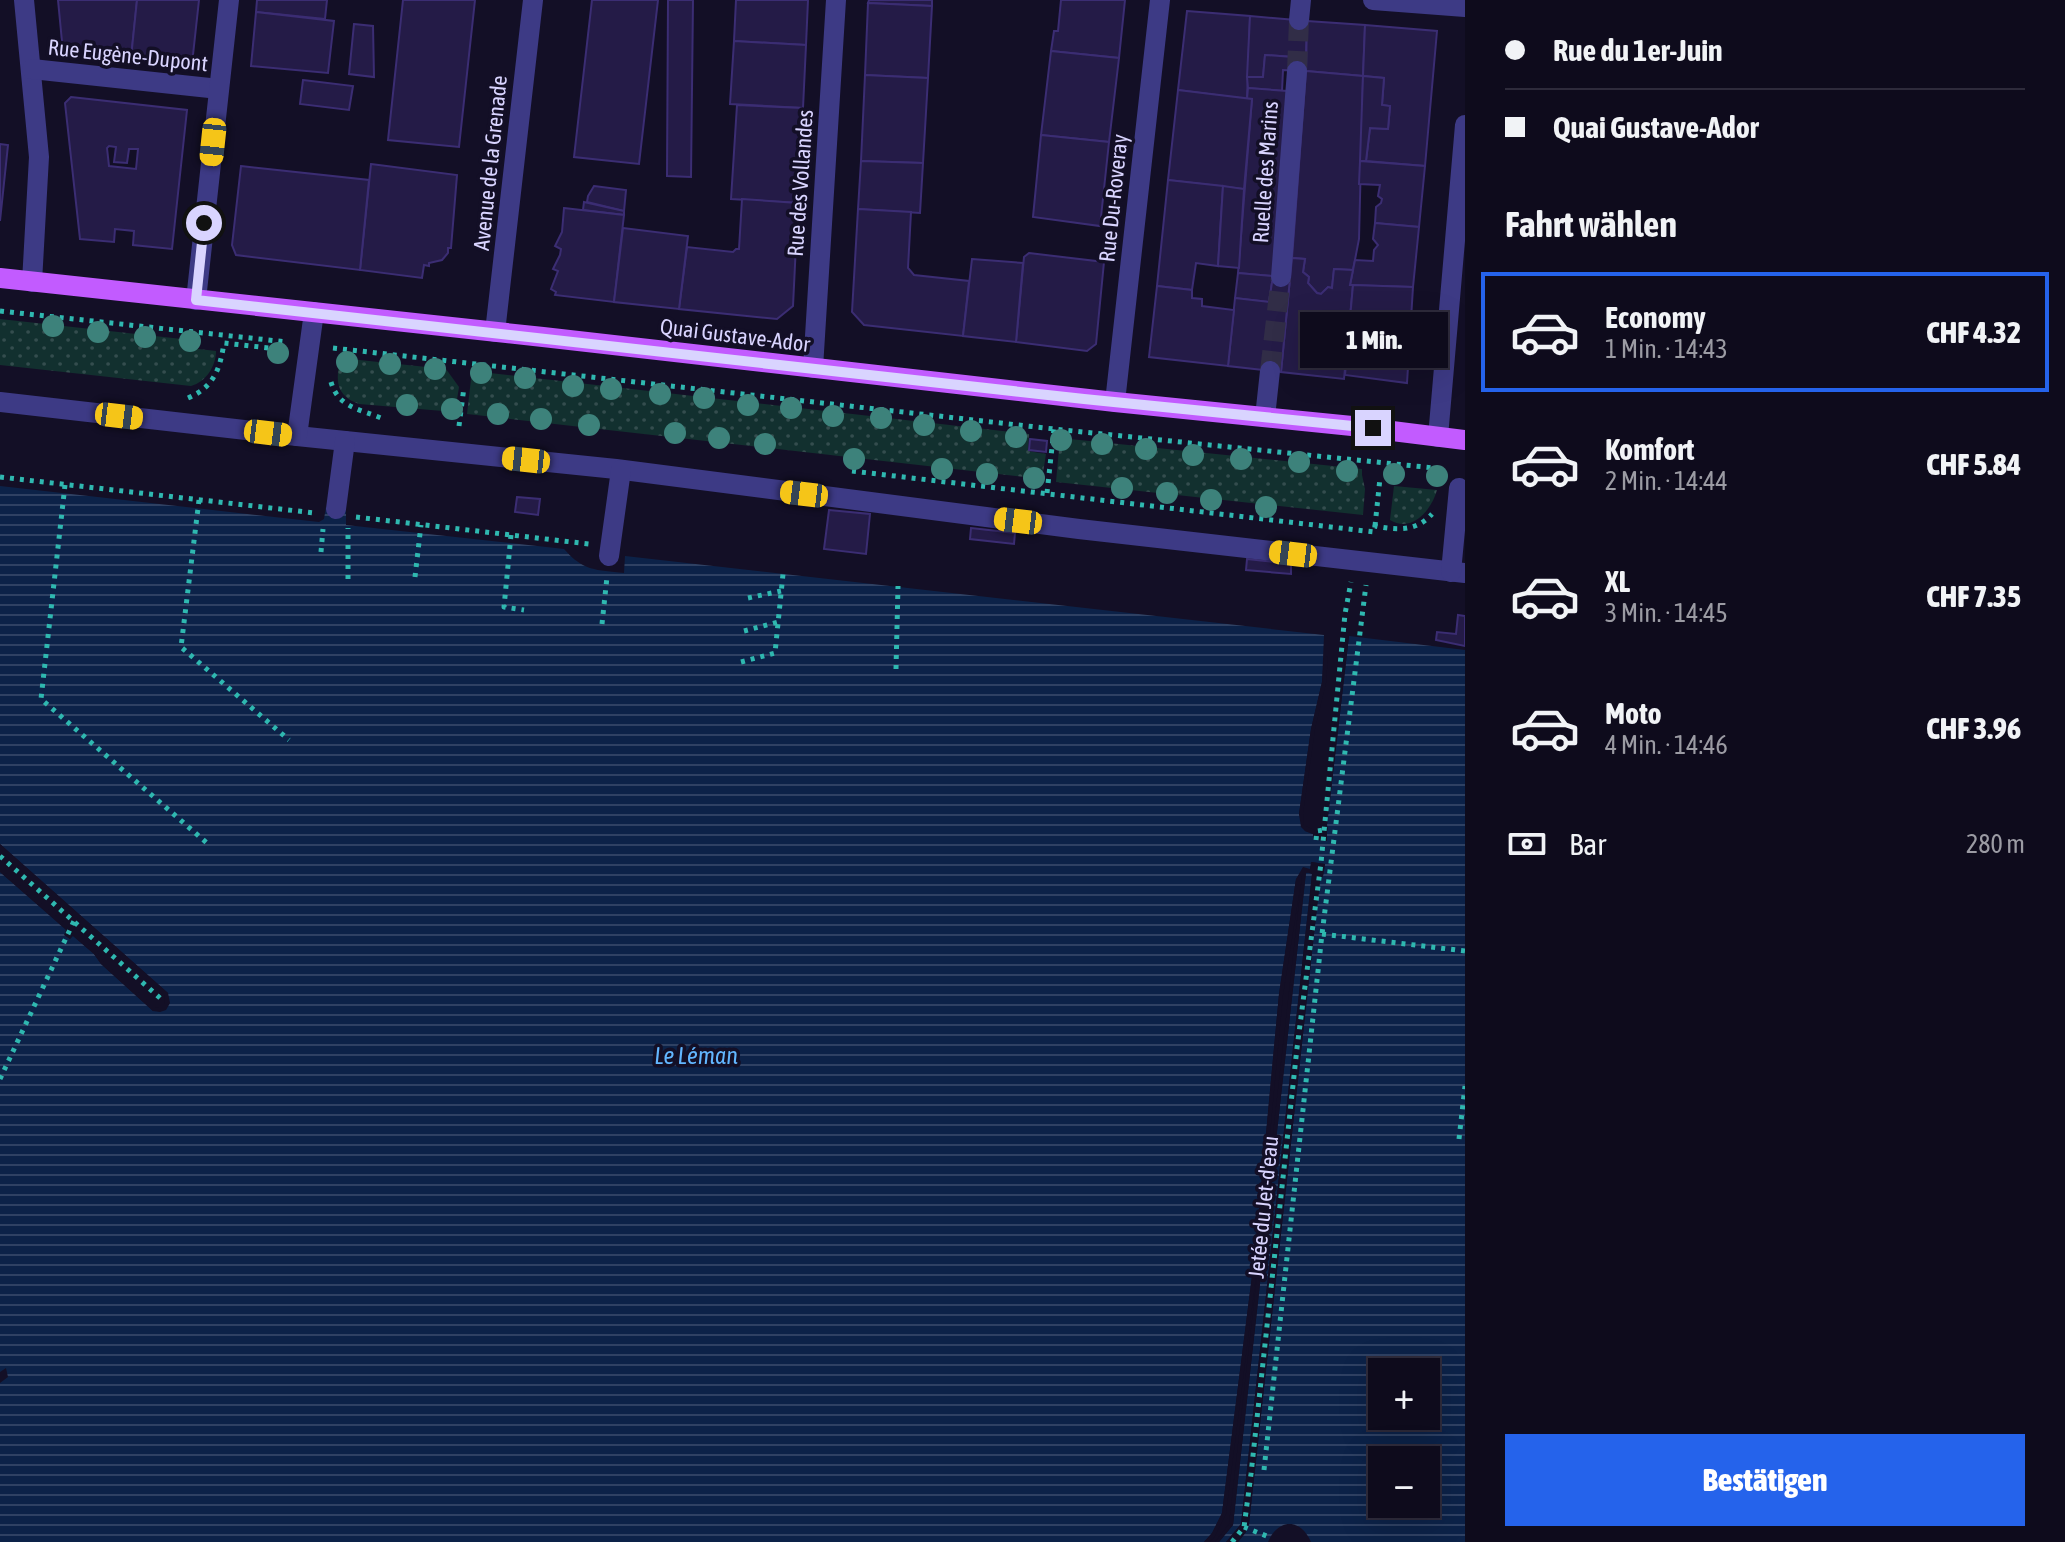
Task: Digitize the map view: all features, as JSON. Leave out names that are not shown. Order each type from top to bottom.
[{"type":"main road","name":"Quai Gustave-Ador","points":[[0,278],[1465,440]]},
{"type":"street","points":[[24,0],[39,157],[32,282]]},
{"type":"street","points":[[196,300],[229,0]]},
{"type":"street","name":"Avenue de la Grenade","points":[[495,332],[533,0]]},
{"type":"street","name":"Rue des Vollandes","points":[[813,368],[836,0]]},
{"type":"street","name":"Rue Du-Roveray","points":[[1115,402],[1160,0]]},
{"type":"street","points":[[1373,0],[1465,7]]},
{"type":"street","name":"Rue Eugène-Dupont","points":[[32,69],[219,89]]},
{"type":"street","name":"Ruelle des Marins","points":[[1281,277],[1297,71]]},
{"type":"street","points":[[1438,437],[1465,125]]},
{"type":"street","points":[[297,436],[314,312]]},
{"type":"street","points":[[1265,417],[1270,371]]},
{"type":"street","points":[[0,402],[621,470],[1079,529],[1458,573],[1458,479]]},
{"type":"street","points":[[327,514],[345,441]]},
{"type":"street","points":[[610,551],[621,470]]},
{"type":"path","points":[[0,311],[310,349],[1054,429],[1458,479]]},
{"type":"path","points":[[174,396],[189,398],[203,390],[221,363],[224,343],[310,349]]},
{"type":"path","points":[[330,378],[334,391],[344,403],[389,420]]},
{"type":"path","points":[[445,425],[459,426],[464,387]]},
{"type":"path","points":[[1047,493],[1054,429]]},
{"type":"path","points":[[841,470],[1047,493],[1082,501],[1374,532],[1380,478]]},
{"type":"path","points":[[0,477],[327,514],[321,552]]},
{"type":"path","points":[[65,485],[41,699],[208,844]]},
{"type":"path","points":[[199,499],[181,647],[289,740]]},
{"type":"path","points":[[1375,526],[1407,529],[1430,517],[1434,511]]},
{"type":"path","points":[[348,579],[350,517],[511,535],[610,551],[602,624]]},
{"type":"path","points":[[415,577],[421,525]]},
{"type":"path","points":[[504,607],[511,535]]},
{"type":"path","points":[[1264,1470],[1322,934],[1369,563]]},
{"type":"path","points":[[741,662],[775,653],[783,574]]},
{"type":"path","points":[[896,669],[898,586]]},
{"type":"path","points":[[748,598],[781,591]]},
{"type":"path","name":"Jetée du Jet-d'eau","points":[[1246,1528],[1347,606]]},
{"type":"path","points":[[496,607],[524,610]]},
{"type":"path","points":[[744,631],[778,622]]},
{"type":"path","points":[[0,856],[160,998]]},
{"type":"path","points":[[0,1079],[74,921]]},
{"type":"path","points":[[1322,934],[1465,951]]},
{"type":"path","points":[[1459,1139],[1465,1086]]},
{"type":"path","points":[[1232,1542],[1246,1528],[1269,1537]]},
{"type":"green space","points":[[0,319],[191,340],[190,348],[216,351],[216,357],[206,377],[191,386],[0,365]]},
{"type":"green space","points":[[340,358],[446,369],[459,387],[455,412],[359,404],[341,392],[338,374]]},
{"type":"green space","points":[[472,371],[1029,434],[1028,451],[1046,454],[1042,479],[467,414]]},
{"type":"green space","points":[[1060,438],[1362,469],[1365,489],[1363,515],[1056,482]]},
{"type":"green space","points":[[1394,486],[1437,490],[1420,518],[1406,524],[1390,520]]},
{"type":"water","name":"Le Léman","points":[[0,486],[319,522],[324,519],[326,507],[346,511],[346,525],[564,549],[577,562],[605,571],[624,573],[625,556],[1324,635],[1322,682],[1311,729],[1299,814],[1305,831],[1323,841],[1328,829],[1349,636],[1465,650],[1465,1542],[1311,1542],[1301,1528],[1290,1524],[1278,1528],[1268,1542],[1238,1542],[1249,1524],[1320,880],[1325,864],[1312,862],[1310,869],[1296,879],[1279,994],[1255,1252],[1222,1513],[1204,1542],[0,1542],[0,1383],[8,1377],[6,1368],[0,1372],[0,872],[67,930],[65,935],[70,939],[72,935],[94,954],[153,1011],[165,1010],[168,993],[0,844]]},
{"type":"water","points":[[1306,872],[1312,874],[1241,1524],[1226,1542],[1219,1542],[1233,1525]]},
{"type":"pier","points":[[1345,636],[1349,636],[1327,841],[1316,840],[1313,834],[1301,827],[1299,814],[1311,729],[1324,658],[1328,656],[1303,814],[1304,825],[1323,837]]},
{"type":"pier","points":[[0,844],[168,993],[170,1003],[166,1010],[153,1011],[73,936],[70,939],[64,935],[66,930],[0,872],[0,868],[69,927],[70,932],[75,932],[97,951],[104,962],[155,1007],[165,1004],[164,995],[0,850]]},
{"type":"pier","points":[[1311,862],[1325,864],[1320,880],[1249,1524],[1238,1542],[1234,1542],[1243,1528],[1231,1542],[1226,1542],[1241,1524],[1310,872],[1306,873],[1233,1525],[1219,1542],[1215,1542],[1229,1524],[1302,876],[1283,995],[1259,1252],[1226,1514],[1215,1536],[1210,1542],[1204,1542],[1222,1513],[1255,1252],[1279,994],[1296,879],[1303,867],[1310,869]]},
{"type":"building","points":[[58,0],[137,0],[131,58],[63,52]]},
{"type":"building","points":[[137,0],[199,0],[192,64],[131,58]]},
{"type":"building","points":[[257,0],[327,0],[325,19],[256,12]]},
{"type":"building","points":[[403,0],[475,0],[459,147],[388,140]]},
{"type":"building","points":[[592,0],[658,0],[639,164],[574,157]]},
{"type":"building","points":[[668,0],[693,0],[691,177],[667,176]]},
{"type":"building","points":[[736,0],[808,0],[806,45],[734,41]]},
{"type":"building","points":[[869,0],[932,0],[932,6],[868,3]]},
{"type":"building","points":[[1061,0],[1125,0],[1119,58],[1051,51],[1054,31],[1058,31]]},
{"type":"building","points":[[868,3],[932,6],[928,78],[865,75]]},
{"type":"building","points":[[1187,11],[1250,16],[1247,99],[1178,90]]},
{"type":"building","points":[[256,12],[334,21],[328,73],[251,66]]},
{"type":"building","points":[[1250,16],[1307,21],[1306,58],[1265,55],[1263,77],[1247,77]]},
{"type":"building","points":[[1307,21],[1365,25],[1363,76],[1306,71]]},
{"type":"building","points":[[354,24],[373,26],[374,77],[349,74]]},
{"type":"building","points":[[1365,25],[1437,31],[1425,166],[1366,161],[1370,128],[1388,129],[1390,106],[1382,105],[1384,78],[1363,76]]},
{"type":"building","points":[[734,41],[806,45],[803,108],[730,104]]},
{"type":"building","points":[[1051,51],[1119,58],[1109,142],[1041,135]]},
{"type":"building","points":[[1265,55],[1306,58],[1306,71],[1283,70],[1282,91],[1248,88],[1247,77],[1263,77]]},
{"type":"building","points":[[1306,71],[1363,76],[1359,239],[1353,270],[1334,269],[1332,288],[1328,287],[1321,294],[1308,283],[1309,277],[1303,272],[1305,259],[1292,258]]},
{"type":"building","points":[[865,75],[928,78],[923,163],[861,161]]},
{"type":"building","points":[[1363,76],[1384,78],[1382,105],[1390,106],[1388,129],[1370,128],[1366,161],[1360,161]]},
{"type":"building","points":[[303,80],[353,86],[349,110],[300,104]]},
{"type":"building","points":[[1248,88],[1287,91],[1273,276],[1238,273],[1252,99],[1247,99]]},
{"type":"building","points":[[1178,90],[1252,99],[1244,189],[1168,180]]},
{"type":"building","points":[[71,97],[187,110],[172,249],[133,245],[134,231],[115,229],[114,242],[80,239],[65,103]],"holes":[[[116,147],[114,162],[127,163],[129,149],[138,149],[136,169],[109,166],[107,148]]]},
{"type":"building","points":[[737,105],[803,108],[798,203],[731,199]]},
{"type":"building","points":[[1041,135],[1109,142],[1100,226],[1033,217]]},
{"type":"building","points":[[0,144],[8,145],[0,221]]},
{"type":"building","points":[[861,161],[923,163],[920,213],[858,209]]},
{"type":"building","points":[[1360,161],[1425,166],[1419,227],[1375,223],[1376,207],[1382,199],[1378,196],[1380,185],[1359,184]]},
{"type":"building","points":[[371,164],[457,175],[451,248],[442,260],[424,265],[422,278],[360,270]]},
{"type":"building","points":[[241,166],[369,180],[360,270],[236,255],[232,245]]},
{"type":"building","points":[[1168,180],[1223,186],[1218,266],[1196,263],[1192,290],[1157,286]]},
{"type":"building","points":[[594,186],[626,190],[624,211],[587,202]]},
{"type":"building","points":[[1223,186],[1244,189],[1239,268],[1218,266]]},
{"type":"building","points":[[742,199],[798,203],[793,306],[777,319],[679,309],[687,247],[733,252],[739,249]]},
{"type":"building","points":[[584,202],[624,211],[624,215],[583,210]]},
{"type":"building","points":[[564,208],[624,215],[614,302],[555,295],[556,292],[551,289],[558,271],[553,269],[561,249],[555,246],[562,232]]},
{"type":"building","points":[[858,209],[911,212],[908,268],[914,275],[969,281],[963,336],[864,325],[852,312]]},
{"type":"building","points":[[1375,223],[1419,227],[1413,287],[1350,285],[1355,260],[1373,261],[1378,245],[1373,239]]},
{"type":"building","points":[[623,228],[688,236],[679,309],[614,302]]},
{"type":"building","points":[[1029,253],[1104,262],[1096,344],[1087,351],[1016,342],[1024,257]]},
{"type":"building","points":[[1292,258],[1305,259],[1303,272],[1309,277],[1308,283],[1321,294],[1328,287],[1332,288],[1334,269],[1353,270],[1344,379],[1281,372]]},
{"type":"building","points":[[972,259],[1023,263],[1016,342],[963,336]]},
{"type":"building","points":[[1238,273],[1273,276],[1269,302],[1235,298]]},
{"type":"building","points":[[1273,276],[1290,278],[1281,372],[1228,366],[1235,298],[1269,302]]},
{"type":"building","points":[[1353,285],[1413,287],[1407,383],[1345,375]]},
{"type":"building","points":[[1157,286],[1192,290],[1192,298],[1202,299],[1202,306],[1234,310],[1228,366],[1149,357]]},
{"type":"building","points":[[1030,439],[1047,441],[1046,452],[1029,450]]},
{"type":"building","points":[[517,497],[540,499],[538,515],[515,512]]},
{"type":"building","points":[[829,510],[870,514],[866,554],[824,549]]},
{"type":"building","points":[[971,528],[1015,533],[1014,544],[970,539]]},
{"type":"building","points":[[1247,559],[1291,564],[1291,574],[1246,570]]},
{"type":"building","points":[[1458,615],[1465,616],[1465,646],[1436,640],[1437,632],[1456,634]]},
{"type":"tunnel","points":[[1297,71],[1299,20]]},
{"type":"tunnel","points":[[1270,371],[1281,277]]},
{"type":"route","points":[[204,223],[196,300],[1084,399],[1373,428]]}]
